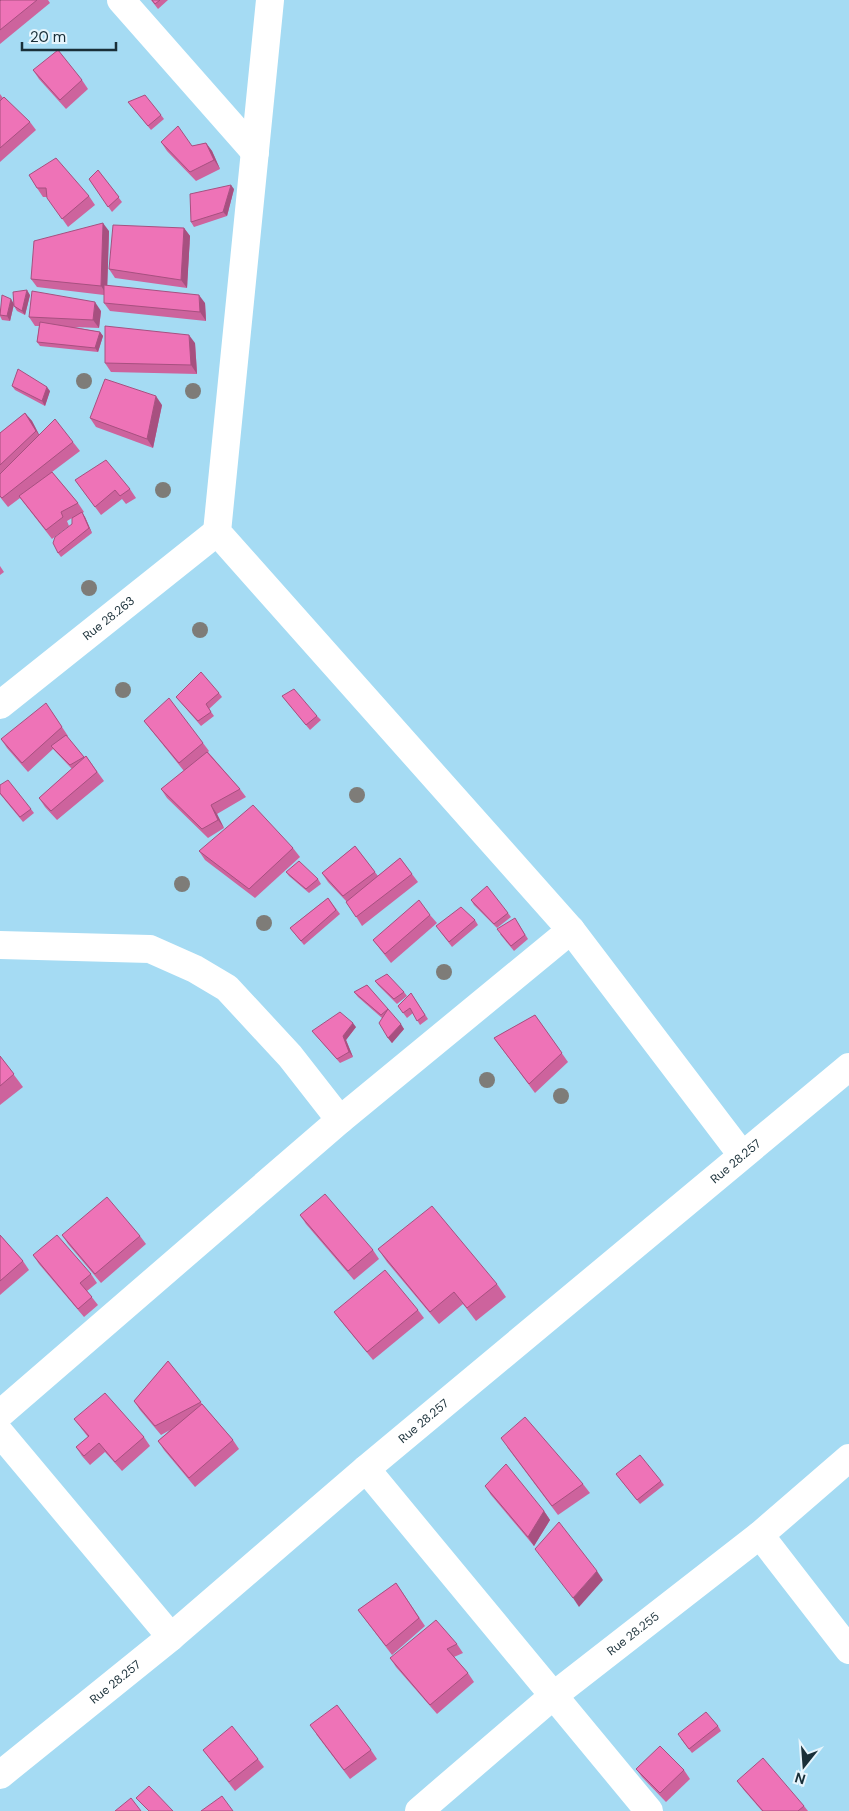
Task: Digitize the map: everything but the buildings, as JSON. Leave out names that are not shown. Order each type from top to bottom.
[{"type":"street","points":[[121,0],[255,152]]},
{"type":"street","points":[[270,0],[217,532],[570,930],[742,1155]]},
{"type":"street","name":"Rue 28.263","points":[[0,705],[217,532]]},
{"type":"street","points":[[0,1414],[340,1120],[570,930]]},
{"type":"street","points":[[0,945],[150,949],[195,969],[228,988],[290,1056],[340,1120]]},
{"type":"street","name":"Rue 28.257","points":[[0,1774],[171,1637],[366,1469],[849,1067]]},
{"type":"street","points":[[0,1433],[171,1637]]},
{"type":"street","name":"Rue 28.255","points":[[419,1811],[554,1696],[760,1535],[849,1458]]},
{"type":"street","points":[[366,1469],[649,1811]]},
{"type":"street","points":[[760,1535],[849,1650]]}]
